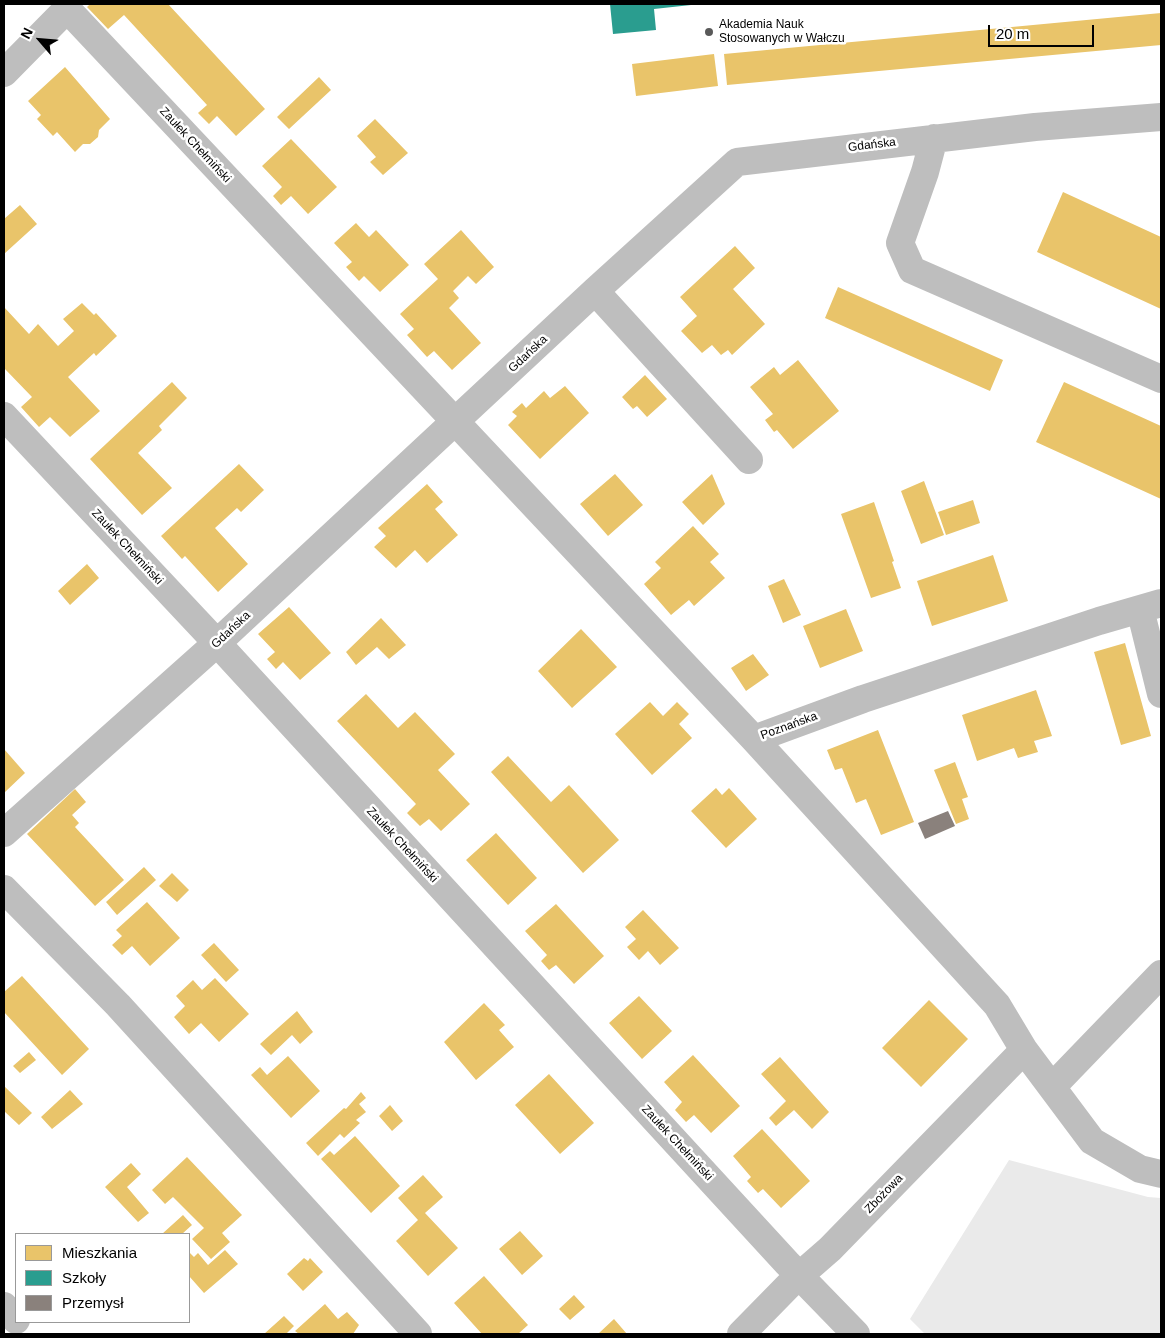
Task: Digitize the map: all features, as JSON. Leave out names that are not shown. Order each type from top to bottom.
[{"type":"street","name":"Zaułek Chełmiński","points":[[4,73],[67,9],[754,739]]},
{"type":"street","name":"Gdańska","points":[[4,833],[217,643],[595,291],[738,162],[934,138],[1161,117]]},
{"type":"street","points":[[934,138],[926,172],[900,243],[912,270],[1161,379]]},
{"type":"street","points":[[595,291],[749,460]]},
{"type":"street","name":"Zaułek Chełmiński","points":[[4,416],[217,643],[856,1334]]},
{"type":"street","points":[[1151,606],[1161,694]]},
{"type":"street","name":"Poznańska","points":[[1151,606],[1099,621],[901,686],[754,739],[997,1005],[1024,1050],[1092,1141],[1140,1169],[1161,1174]]},
{"type":"street","points":[[4,889],[118,1006],[418,1334]]},
{"type":"street","points":[[1052,1087],[1161,974]]},
{"type":"street","name":"Zbożowa","points":[[741,1334],[800,1275],[830,1249],[1024,1050]]},
{"type":"street","points":[[4,1306],[15,1319]]},
{"type":"street","points":[[19,1323],[30,1334]]},
{"type":"shaded area","points":[[1009,1160],[1148,1197],[1161,1198],[1161,1334],[925,1334],[910,1319]]},
{"type":"building: Mieszkania","points":[[90,4],[168,4],[265,109],[236,136],[217,116],[209,124],[198,113],[207,105],[124,15],[108,29],[87,7]]},
{"type":"building: Mieszkania","points":[[1161,13],[1161,45],[727,85],[724,54]]},
{"type":"building: Mieszkania","points":[[714,54],[718,86],[636,96],[632,64]]},
{"type":"building: Mieszkania","points":[[65,67],[110,119],[99,130],[98,137],[90,144],[83,144],[75,152],[57,132],[53,136],[37,119],[41,115],[28,101]]},
{"type":"building: Mieszkania","points":[[319,77],[331,90],[289,129],[277,117]]},
{"type":"building: Mieszkania","points":[[375,119],[408,153],[383,175],[370,162],[376,157],[357,136]]},
{"type":"building: Mieszkania","points":[[291,139],[337,187],[308,214],[291,196],[281,205],[273,196],[282,187],[262,166]]},
{"type":"building: Mieszkania","points":[[1063,192],[1161,237],[1161,309],[1037,252]]},
{"type":"building: Mieszkania","points":[[20,205],[37,224],[4,254],[4,219]]},
{"type":"building: Mieszkania","points":[[356,223],[369,237],[376,230],[409,265],[380,292],[364,276],[359,281],[346,267],[352,262],[334,243]]},
{"type":"building: Mieszkania","points":[[461,230],[494,267],[476,284],[468,276],[453,291],[459,298],[449,308],[481,343],[452,370],[434,351],[427,357],[407,335],[414,329],[400,314],[438,279],[424,264]]},
{"type":"building: Mieszkania","points":[[735,246],[755,268],[733,289],[765,324],[732,355],[728,350],[721,355],[712,345],[702,353],[681,331],[697,316],[680,297]]},
{"type":"building: Mieszkania","points":[[838,287],[1003,360],[990,391],[825,318]]},
{"type":"building: Mieszkania","points":[[82,303],[94,315],[96,313],[117,336],[96,356],[94,353],[68,377],[100,411],[70,437],[50,417],[39,427],[21,407],[32,397],[4,368],[4,307],[29,334],[38,324],[58,346],[74,331],[63,319]]},
{"type":"building: Mieszkania","points":[[798,360],[839,411],[793,449],[777,430],[774,432],[765,420],[773,414],[750,387],[774,367],[780,375]]},
{"type":"building: Mieszkania","points":[[645,375],[667,399],[647,417],[637,406],[633,409],[622,397]]},
{"type":"building: Mieszkania","points":[[172,382],[187,398],[159,426],[162,430],[138,453],[172,488],[142,515],[90,459]]},
{"type":"building: Mieszkania","points":[[1064,382],[1161,426],[1161,499],[1036,442]]},
{"type":"building: Mieszkania","points":[[565,386],[589,413],[540,459],[508,425],[517,416],[512,412],[522,403],[526,408],[544,391],[550,398]]},
{"type":"building: Mieszkania","points":[[239,464],[264,490],[241,512],[237,508],[215,528],[248,564],[218,592],[185,556],[182,559],[161,536]]},
{"type":"building: Mieszkania","points":[[615,474],[643,505],[608,536],[580,504]]},
{"type":"building: Mieszkania","points":[[712,474],[725,504],[703,525],[682,502]]},
{"type":"building: Mieszkania","points":[[924,481],[944,535],[921,544],[901,491]]},
{"type":"building: Mieszkania","points":[[427,484],[443,502],[435,509],[458,535],[427,563],[415,550],[396,568],[374,547],[386,536],[378,528]]},
{"type":"building: Mieszkania","points":[[973,500],[980,523],[946,535],[938,512]]},
{"type":"building: Mieszkania","points":[[874,502],[901,588],[871,598],[841,514]]},
{"type":"building: Mieszkania","points":[[693,526],[719,554],[710,562],[725,578],[694,606],[689,600],[671,615],[644,584],[661,568],[655,562]]},
{"type":"building: Mieszkania","points":[[993,555],[1008,601],[932,626],[917,581]]},
{"type":"building: Mieszkania","points":[[87,564],[99,578],[70,605],[58,591]]},
{"type":"building: Mieszkania","points":[[784,579],[801,615],[783,623],[768,586]]},
{"type":"building: Mieszkania","points":[[289,607],[331,653],[300,680],[283,662],[276,669],[267,659],[275,652],[258,634]]},
{"type":"building: Mieszkania","points":[[846,609],[863,651],[820,668],[803,626]]},
{"type":"building: Mieszkania","points":[[381,618],[406,645],[389,659],[377,647],[356,665],[346,652]]},
{"type":"building: Mieszkania","points":[[581,629],[617,667],[572,708],[538,671]]},
{"type":"building: Mieszkania","points":[[1125,643],[1151,736],[1121,745],[1094,652]]},
{"type":"building: Mieszkania","points":[[753,654],[769,675],[746,691],[731,668]]},
{"type":"building: Mieszkania","points":[[1036,690],[1052,736],[1034,741],[1038,752],[1018,758],[1014,748],[977,761],[962,715]]},
{"type":"building: Mieszkania","points":[[366,694],[398,728],[415,712],[455,754],[438,770],[470,804],[441,831],[429,819],[420,826],[407,813],[416,804],[337,721]]},
{"type":"building: Mieszkania","points":[[650,702],[663,716],[677,702],[689,714],[679,724],[692,738],[652,775],[615,734]]},
{"type":"building: Mieszkania","points":[[878,730],[914,822],[881,835],[866,799],[856,803],[842,768],[835,770],[827,750]]},
{"type":"building: Mieszkania","points":[[4,749],[25,773],[4,793]]},
{"type":"building: Mieszkania","points":[[508,756],[551,802],[569,785],[619,840],[583,873],[491,772]]},
{"type":"building: Mieszkania","points":[[955,762],[968,797],[962,799],[969,819],[956,824],[934,770]]},
{"type":"building: Mieszkania","points":[[716,788],[722,795],[729,788],[757,819],[726,848],[691,811]]},
{"type":"building: Mieszkania","points":[[75,789],[86,802],[72,815],[79,823],[75,827],[124,880],[95,906],[27,834]]},
{"type":"building: Mieszkania","points":[[496,833],[537,878],[508,905],[466,860]]},
{"type":"building: Mieszkania","points":[[144,867],[156,880],[117,915],[106,902]]},
{"type":"building: Mieszkania","points":[[172,873],[189,890],[177,902],[159,886]]},
{"type":"building: Mieszkania","points":[[147,902],[180,938],[150,966],[132,946],[122,955],[112,945],[122,936],[116,930]]},
{"type":"building: Mieszkania","points":[[556,904],[604,956],[574,984],[556,965],[549,970],[541,961],[547,955],[525,931]]},
{"type":"building: Mieszkania","points":[[643,910],[679,948],[660,965],[648,951],[639,960],[627,947],[636,939],[625,927]]},
{"type":"building: Mieszkania","points":[[214,943],[239,970],[226,982],[201,955]]},
{"type":"building: Mieszkania","points":[[22,976],[89,1049],[62,1075],[4,1012],[4,992]]},
{"type":"building: Mieszkania","points":[[215,978],[249,1014],[219,1042],[201,1023],[189,1034],[174,1017],[185,1006],[176,996],[193,980],[202,990]]},
{"type":"building: Mieszkania","points":[[639,996],[672,1031],[642,1059],[609,1023]]},
{"type":"building: Mieszkania","points":[[929,1000],[968,1039],[921,1087],[882,1048]]},
{"type":"building: Mieszkania","points":[[484,1003],[505,1025],[499,1030],[514,1047],[476,1080],[444,1042]]},
{"type":"building: Mieszkania","points":[[297,1011],[313,1032],[300,1044],[292,1035],[271,1055],[260,1044]]},
{"type":"building: Mieszkania","points":[[29,1052],[36,1060],[20,1073],[13,1066]]},
{"type":"building: Mieszkania","points":[[693,1055],[740,1106],[711,1133],[694,1115],[686,1122],[675,1110],[682,1102],[664,1082]]},
{"type":"building: Mieszkania","points":[[288,1056],[320,1091],[291,1118],[251,1075],[260,1067],[267,1075]]},
{"type":"building: Mieszkania","points":[[780,1057],[829,1112],[812,1129],[794,1110],[776,1126],[769,1118],[786,1101],[761,1074]]},
{"type":"building: Mieszkania","points":[[549,1074],[594,1123],[560,1154],[515,1105]]},
{"type":"building: Mieszkania","points":[[4,1086],[32,1113],[19,1125],[4,1111]]},
{"type":"building: Mieszkania","points":[[70,1090],[83,1104],[52,1129],[41,1117]]},
{"type":"building: Mieszkania","points":[[361,1092],[366,1098],[359,1104],[366,1112],[356,1120],[360,1123],[344,1138],[340,1134],[318,1156],[306,1143],[344,1108],[346,1109]]},
{"type":"building: Mieszkania","points":[[390,1105],[403,1121],[392,1131],[379,1116]]},
{"type":"building: Mieszkania","points":[[762,1129],[810,1181],[781,1208],[763,1189],[758,1193],[747,1181],[751,1177],[733,1156]]},
{"type":"building: Mieszkania","points":[[355,1136],[400,1186],[371,1213],[321,1159],[330,1151],[334,1155]]},
{"type":"building: Mieszkania","points":[[187,1157],[242,1215],[222,1233],[230,1242],[211,1259],[192,1239],[204,1228],[173,1197],[165,1204],[152,1190]]},
{"type":"building: Mieszkania","points":[[131,1163],[141,1174],[127,1187],[149,1213],[138,1222],[105,1187]]},
{"type":"building: Mieszkania","points":[[423,1175],[443,1197],[425,1213],[458,1248],[428,1276],[396,1241],[418,1220],[398,1198]]},
{"type":"building: Mieszkania","points":[[183,1215],[192,1225],[183,1233],[163,1233]]},
{"type":"building: Mieszkania","points":[[520,1231],[543,1256],[522,1275],[499,1249]]},
{"type":"building: Mieszkania","points":[[225,1250],[238,1264],[204,1293],[190,1277],[190,1253],[194,1257],[198,1253],[208,1265]]},
{"type":"building: Mieszkania","points":[[304,1258],[308,1261],[310,1258],[323,1272],[303,1291],[287,1274]]},
{"type":"building: Mieszkania","points":[[484,1276],[528,1325],[518,1334],[482,1334],[454,1303]]},
{"type":"building: Mieszkania","points":[[574,1295],[585,1307],[570,1320],[559,1309]]},
{"type":"building: Mieszkania","points":[[325,1304],[338,1319],[347,1312],[359,1325],[353,1334],[299,1334],[295,1331]]},
{"type":"building: Mieszkania","points":[[284,1316],[294,1326],[286,1334],[264,1334]]},
{"type":"building: Mieszkania","points":[[614,1319],[627,1334],[598,1334]]},
{"type":"building: Szkoły","points":[[610,4],[691,5],[654,9],[656,30],[613,34]]},
{"type":"building: Przemysł","points":[[948,811],[955,826],[925,839],[918,823]]},
{"type":"place","name":"Akademia Nauk Stosowanych w Wałczu","points":[[709,32]]}]
